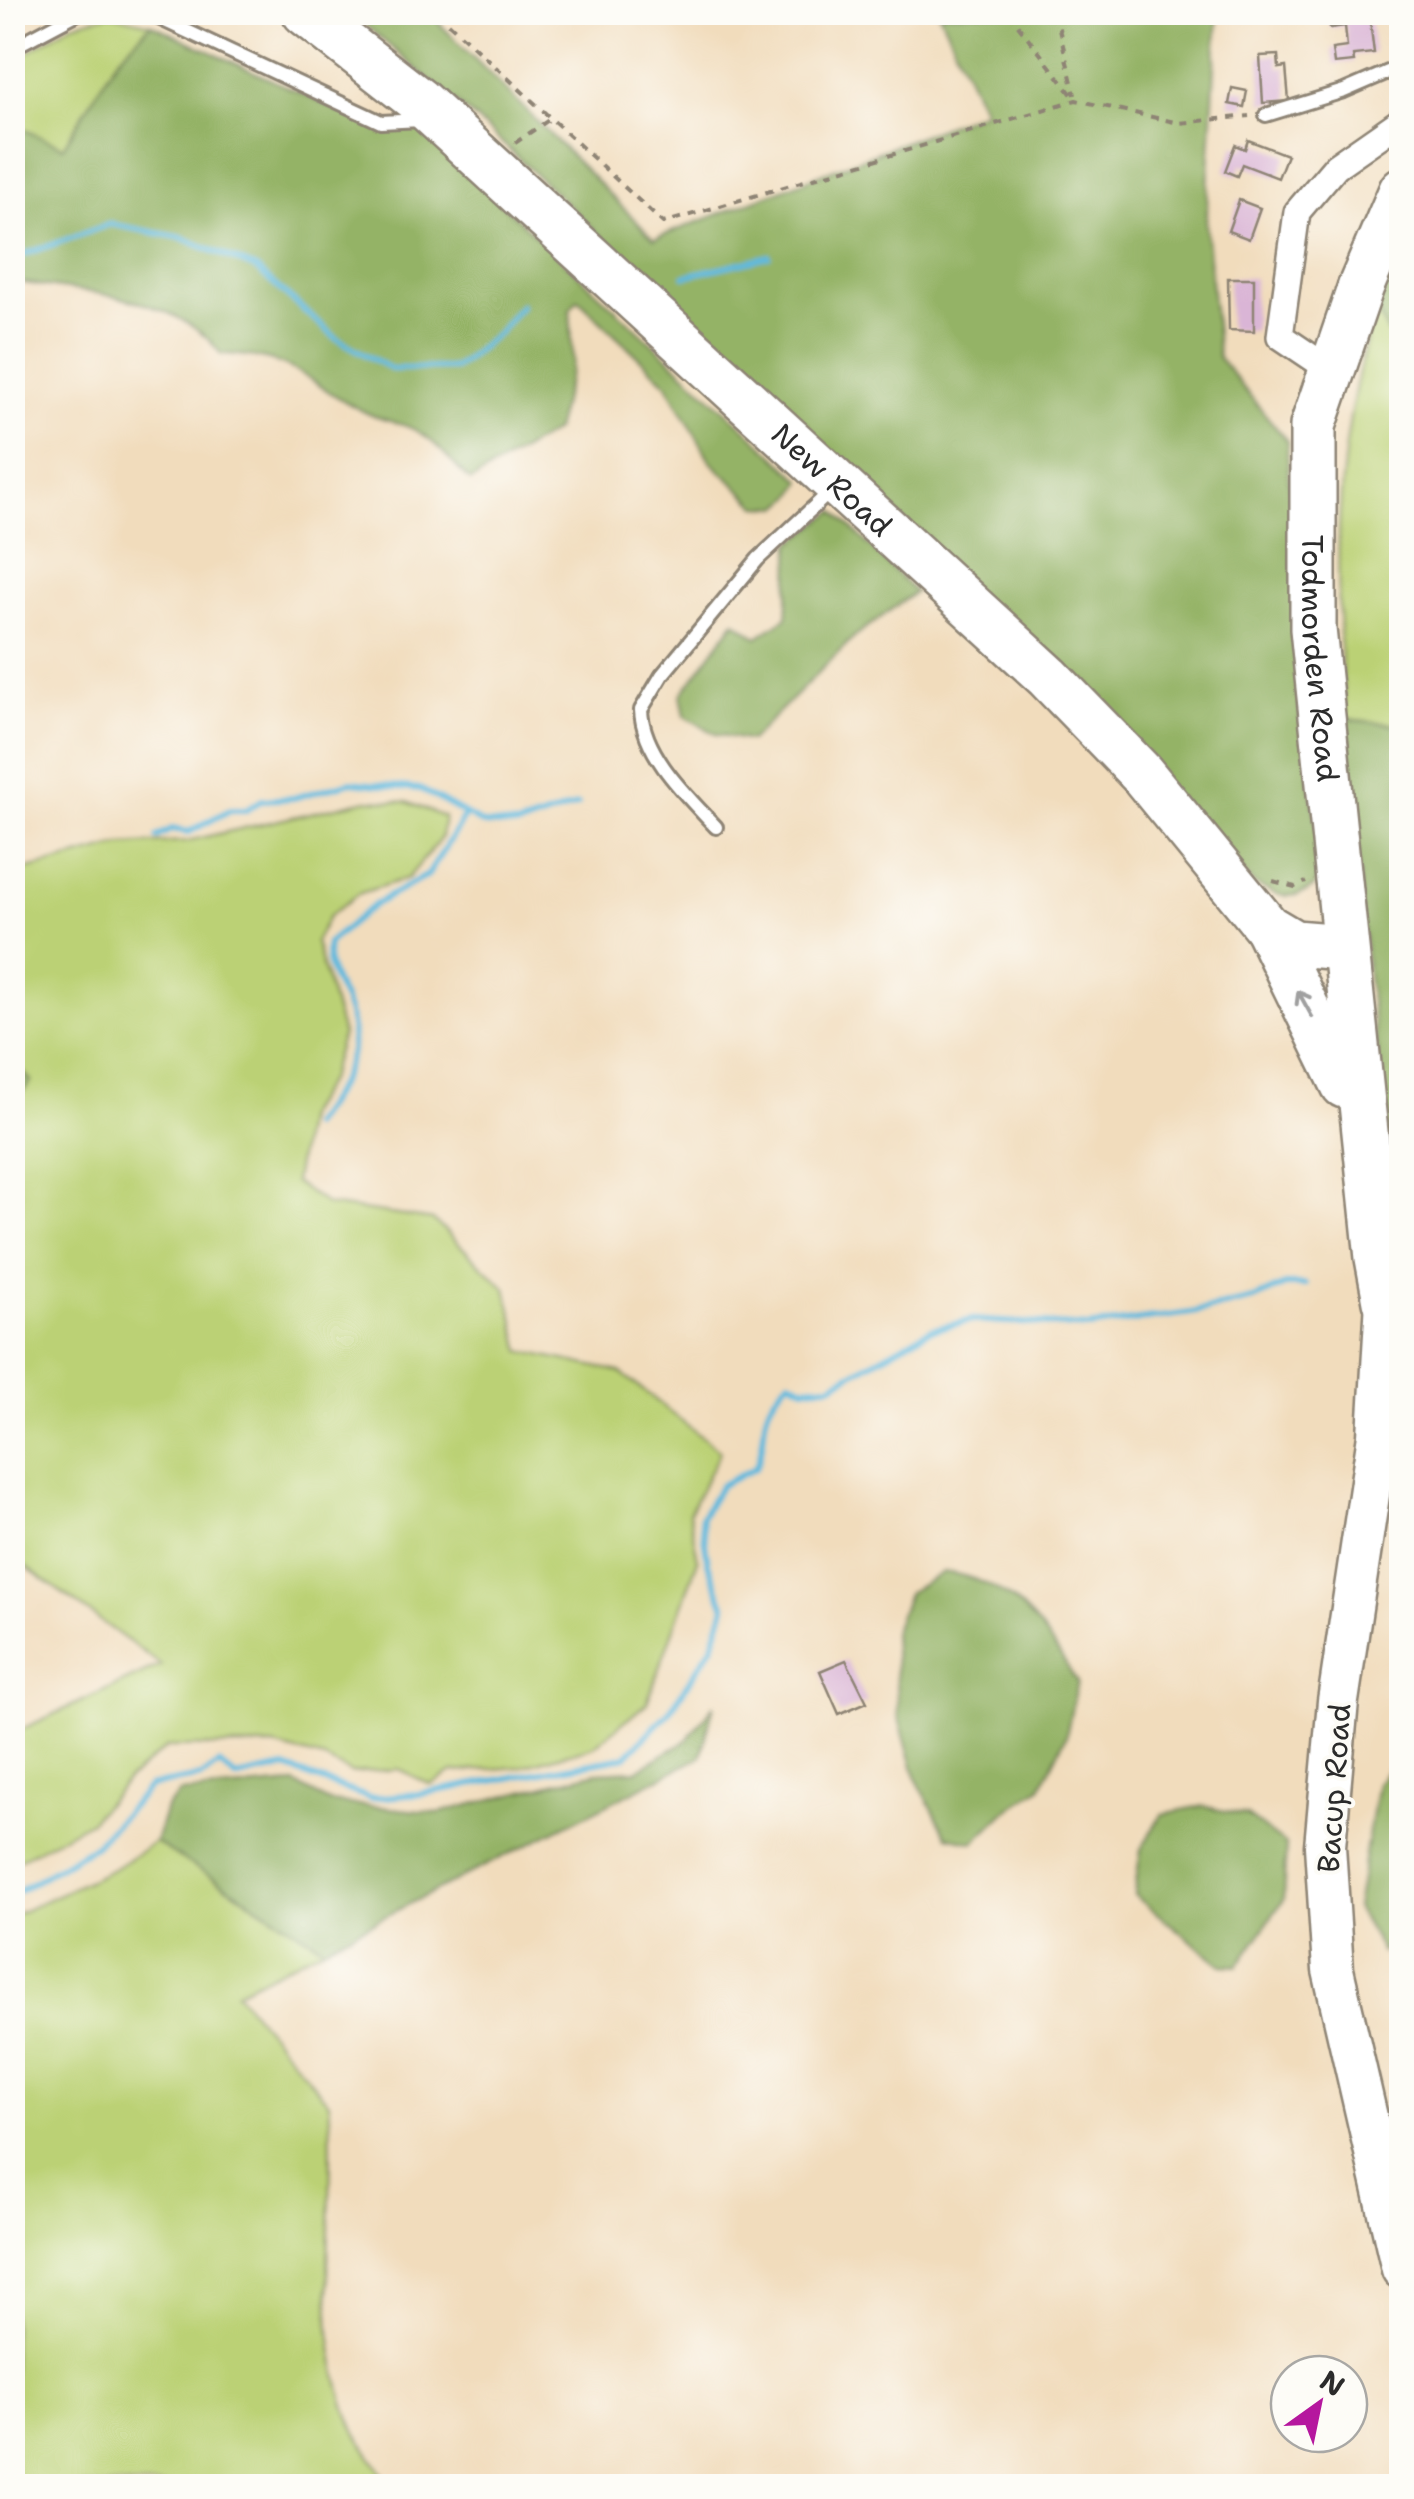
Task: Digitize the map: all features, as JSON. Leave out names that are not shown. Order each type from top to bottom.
[{"type":"highway","name":"New Road","points":[[305,12],[438,118],[1048,677],[1129,760],[1267,927],[1294,943],[1343,947]]},
{"type":"highway","name":"Todmorden Road","points":[[1394,1314],[1362,1124],[1313,628],[1313,426],[1402,190]]},
{"type":"highway","points":[[1267,927],[1362,1124]]},
{"type":"main road","name":"Bacup Road","points":[[1394,1314],[1338,1701],[1325,1846],[1333,1970],[1402,2269]]},
{"type":"street","points":[[1332,371],[1280,336],[1297,212],[1336,166],[1402,120]]},
{"type":"lane","points":[[12,48],[80,12]]},
{"type":"lane","points":[[146,12],[381,122],[438,118]]},
{"type":"lane","points":[[1266,115],[1344,91],[1402,66]]},
{"type":"lane","points":[[716,827],[657,754],[642,721],[645,698],[758,559],[838,485]]},
{"type":"path","points":[[437,12],[554,116],[663,223],[1076,100],[1179,123],[1266,115]]},
{"type":"path","points":[[1008,12],[1076,100]]},
{"type":"path","points":[[1055,12],[1076,100]]},
{"type":"path","points":[[487,163],[554,116]]},
{"type":"green space","points":[[351,13],[429,13],[654,239],[984,111],[939,13],[1218,13],[1206,225],[1218,357],[1287,441],[1300,709],[1322,861],[1314,887],[1284,896],[1253,883],[889,506],[486,128]]},
{"type":"green space","points":[[110,14],[151,24],[117,59],[63,148],[24,130],[13,118],[13,62],[72,24]]},
{"type":"green space","points":[[151,24],[378,129],[420,129],[802,481],[794,495],[780,507],[758,506],[711,462],[666,383],[578,299],[570,309],[573,361],[555,431],[471,481],[419,432],[369,414],[286,366],[221,354],[179,318],[126,299],[13,281],[12,118],[25,130],[63,147],[117,59]]},
{"type":"green space","points":[[1401,243],[1401,725],[1346,719],[1338,597],[1342,477],[1350,417],[1379,300]]},
{"type":"green space","points":[[1401,243],[1401,358],[1374,306]]},
{"type":"green space","points":[[835,511],[915,592],[854,637],[750,741],[716,734],[685,716],[681,695],[735,621],[757,637],[787,617],[791,543]]},
{"type":"green space","points":[[1346,719],[1401,725],[1401,1257],[1367,969]]},
{"type":"green space","points":[[367,800],[407,802],[444,817],[441,838],[408,878],[358,894],[329,916],[315,942],[342,1034],[329,1079],[305,1116],[294,1182],[327,1205],[433,1220],[506,1288],[521,1351],[620,1372],[720,1451],[689,1513],[698,1560],[647,1703],[594,1746],[520,1767],[453,1772],[431,1785],[399,1769],[351,1773],[324,1759],[274,1746],[167,1747],[126,1781],[90,1821],[13,1863],[13,1733],[161,1665],[13,1557],[12,1104],[31,1081],[13,1060],[13,873],[120,845],[187,841]]},
{"type":"green space","points":[[13,1066],[31,1081],[13,1104]]},
{"type":"green space","points":[[943,1572],[989,1585],[1023,1609],[1077,1682],[1066,1736],[1041,1787],[1006,1811],[974,1842],[947,1836],[917,1780],[898,1715],[893,1633],[908,1593]]},
{"type":"green space","points":[[714,1704],[701,1757],[324,1947],[155,1842],[166,1808],[180,1793],[295,1784],[329,1802],[439,1813],[597,1772],[637,1770],[687,1740]]},
{"type":"green space","points":[[1401,1755],[1401,1929],[1382,1952],[1356,1908],[1377,1783]]},
{"type":"green space","points":[[1202,1806],[1247,1816],[1286,1845],[1283,1900],[1238,1966],[1222,1965],[1134,1895],[1141,1849],[1162,1814]]},
{"type":"green space","points":[[155,1842],[324,1947],[236,1992],[329,2103],[328,2268],[332,2349],[354,2429],[392,2486],[13,2486],[12,1916],[115,1868]]},
{"type":"building","points":[[1328,12],[1369,12],[1374,53],[1353,55],[1354,62],[1334,64],[1332,49],[1347,47],[1345,26],[1330,28]]},
{"type":"building","points":[[1278,55],[1279,68],[1286,67],[1289,101],[1263,103],[1260,56]]},
{"type":"building","points":[[1232,88],[1247,91],[1244,107],[1229,104]]},
{"type":"building","points":[[1248,140],[1287,155],[1278,178],[1242,164],[1237,176],[1225,171],[1235,145],[1245,149]]},
{"type":"building","points":[[1239,200],[1260,208],[1249,239],[1228,231]]},
{"type":"building","points":[[1228,278],[1254,278],[1254,331],[1229,330]]},
{"type":"building","points":[[846,1660],[867,1702],[839,1714],[820,1671]]},
{"type":"waterway","points":[[12,259],[110,224],[183,238],[256,269],[336,338],[391,369],[455,368],[498,333],[521,305]]},
{"type":"waterway","points":[[685,276],[769,256]]},
{"type":"waterway","points":[[157,837],[172,829],[189,832],[230,810],[246,810],[262,800],[293,798],[351,782],[420,789],[483,824],[518,826],[578,805]]},
{"type":"waterway","points":[[311,1126],[343,1076],[352,1047],[350,1017],[328,964],[328,943],[375,904],[428,875],[465,815]]},
{"type":"waterway","points":[[12,1895],[94,1846],[150,1786],[202,1777],[219,1764],[236,1778],[285,1768],[370,1798],[420,1794],[625,1757],[669,1712],[713,1645],[725,1607],[708,1563],[701,1517],[721,1485],[755,1468],[767,1413],[790,1380],[804,1387],[831,1385],[930,1330],[972,1320],[1088,1327],[1191,1313],[1254,1299],[1285,1285],[1305,1285]]}]
